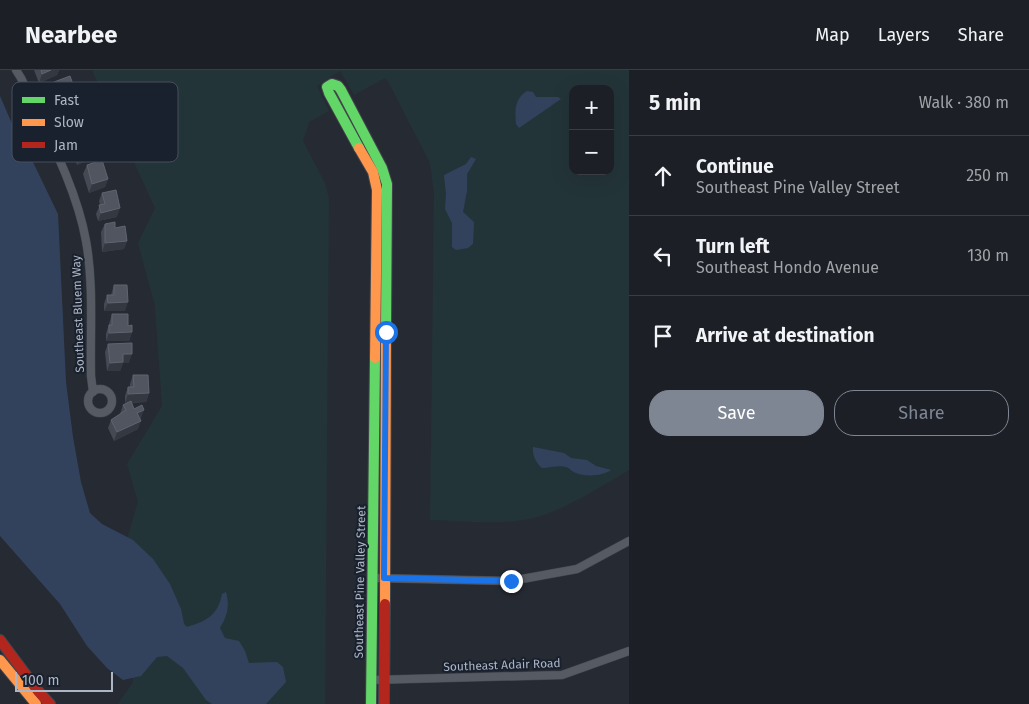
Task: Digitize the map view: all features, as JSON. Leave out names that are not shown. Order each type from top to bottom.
[{"type":"street","name":"Southeast Bluem Way","points":[[16,70],[23,82]]},
{"type":"street","name":"Southeast Pine Valley Street","points":[[382,224],[373,172],[329,93],[327,89],[329,84],[335,84],[341,90],[382,168],[387,184],[382,224],[381,344],[385,460],[384,704]]},
{"type":"street","name":"Southeast Bluem Way","points":[[59,162],[73,192],[86,240],[90,266],[91,376],[93,392]]},
{"type":"street","name":"Southeast Pine Valley Street","points":[[371,704],[374,460],[381,344]]},
{"type":"street","points":[[374,460],[385,460]]},
{"type":"street","points":[[373,578],[511,581],[577,569],[629,541]]},
{"type":"street","points":[[0,640],[50,704]]},
{"type":"street","name":"Southeast Adair Road","points":[[371,680],[562,675],[629,651]]},
{"type":"street","points":[[14,658],[1,664],[36,704]]},
{"type":"shaded area","points":[[92,70],[629,70],[629,470],[596,490],[549,513],[524,520],[497,522],[430,520],[434,194],[430,163],[385,78],[354,95],[340,71],[317,86],[329,111],[309,122],[303,141],[325,183],[329,199],[325,704],[118,704],[133,682],[127,539],[138,502],[127,464],[162,406],[155,306],[138,243],[155,208],[134,162],[178,162],[178,82],[97,82]]},
{"type":"water","points":[[527,91],[533,92],[536,97],[558,97],[561,99],[519,128],[516,124],[516,106],[520,98]]},
{"type":"water","points":[[0,96],[12,124],[12,162],[33,162],[58,214],[66,382],[81,482],[90,513],[102,524],[133,540],[153,559],[170,584],[181,609],[184,624],[187,627],[210,616],[218,607],[222,594],[226,592],[227,611],[220,628],[225,638],[239,641],[249,663],[277,662],[283,667],[286,682],[266,704],[212,704],[206,700],[183,668],[167,656],[157,657],[141,676],[123,680],[107,668],[87,646],[60,604],[0,536]]},
{"type":"water","points":[[471,157],[476,159],[467,174],[467,191],[463,212],[474,222],[473,244],[468,248],[456,250],[452,247],[452,223],[445,209],[444,175],[466,164]]},
{"type":"water","points":[[533,447],[564,453],[571,458],[587,460],[596,466],[611,470],[599,475],[589,475],[573,472],[563,466],[542,468],[535,459]]},
{"type":"building","points":[[41,70],[51,70],[42,74]]},
{"type":"building","points":[[70,76],[72,82],[54,82]]},
{"type":"building","points":[[103,162],[108,179],[92,184],[87,165]]},
{"type":"building","points":[[116,190],[120,208],[101,213],[99,205],[105,204],[102,193]]},
{"type":"building","points":[[115,222],[115,228],[125,226],[127,241],[105,243],[105,224]]},
{"type":"building","points":[[114,285],[127,285],[128,302],[108,303],[107,295],[114,295]]},
{"type":"building","points":[[112,314],[128,314],[128,326],[132,325],[132,332],[109,333],[109,325],[112,325]]},
{"type":"building","points":[[132,343],[132,354],[123,354],[123,362],[110,363],[108,344]]},
{"type":"building","points":[[133,375],[148,375],[149,393],[128,394],[128,387],[134,387]]},
{"type":"building","points":[[131,401],[134,409],[142,405],[144,410],[137,413],[141,421],[117,432],[111,420],[126,410],[123,405]]},
{"type":"traffic: fast","points":[[359,148],[329,93],[327,87],[332,84],[338,86],[341,90],[382,168],[387,184],[386,329]]},
{"type":"traffic: fast","points":[[371,704],[375,358]]},
{"type":"traffic: slow","points":[[359,148],[373,172],[377,190],[375,358]]},
{"type":"traffic: slow","points":[[385,604],[386,329]]},
{"type":"traffic: slow","points":[[0,660],[36,704]]},
{"type":"traffic: jam","points":[[384,704],[385,604]]},
{"type":"traffic: jam","points":[[0,640],[50,704]]},
{"type":"route","points":[[386,332],[384,578],[511,581]]}]
